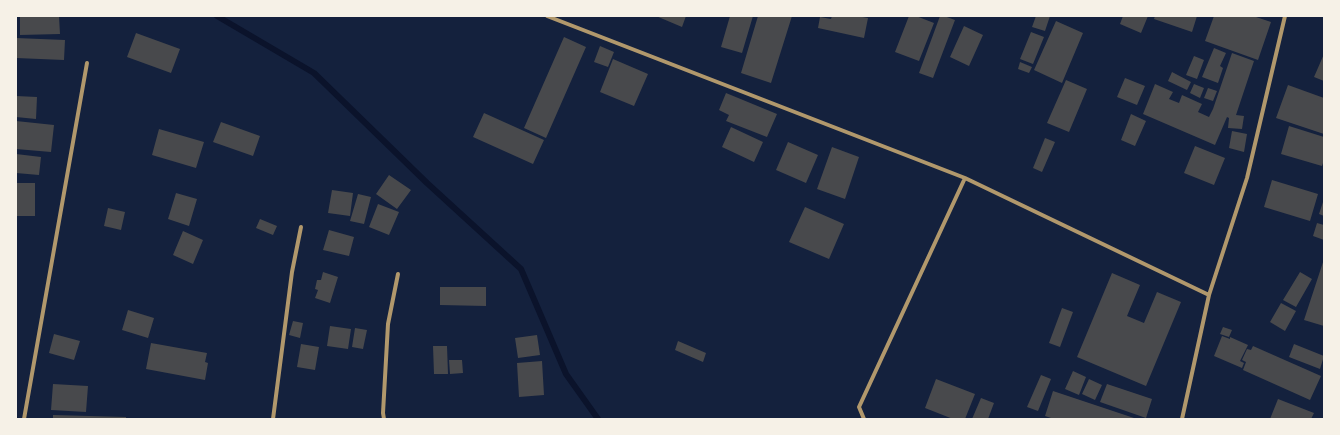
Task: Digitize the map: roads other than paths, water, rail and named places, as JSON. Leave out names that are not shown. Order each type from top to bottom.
[{"type":"street","points":[[547,16],[966,178],[1209,295]]},
{"type":"street","points":[[1182,419],[1209,295],[1247,178],[1285,16]]},
{"type":"street","points":[[24,419],[87,63]]},
{"type":"street","points":[[864,419],[860,407],[966,178]]},
{"type":"street","points":[[273,419],[292,272],[301,227]]},
{"type":"street","points":[[384,419],[383,413],[388,324],[398,274]]},
{"type":"waterway","points":[[217,16],[314,73],[427,183],[521,269],[566,374],[598,419]]}]
